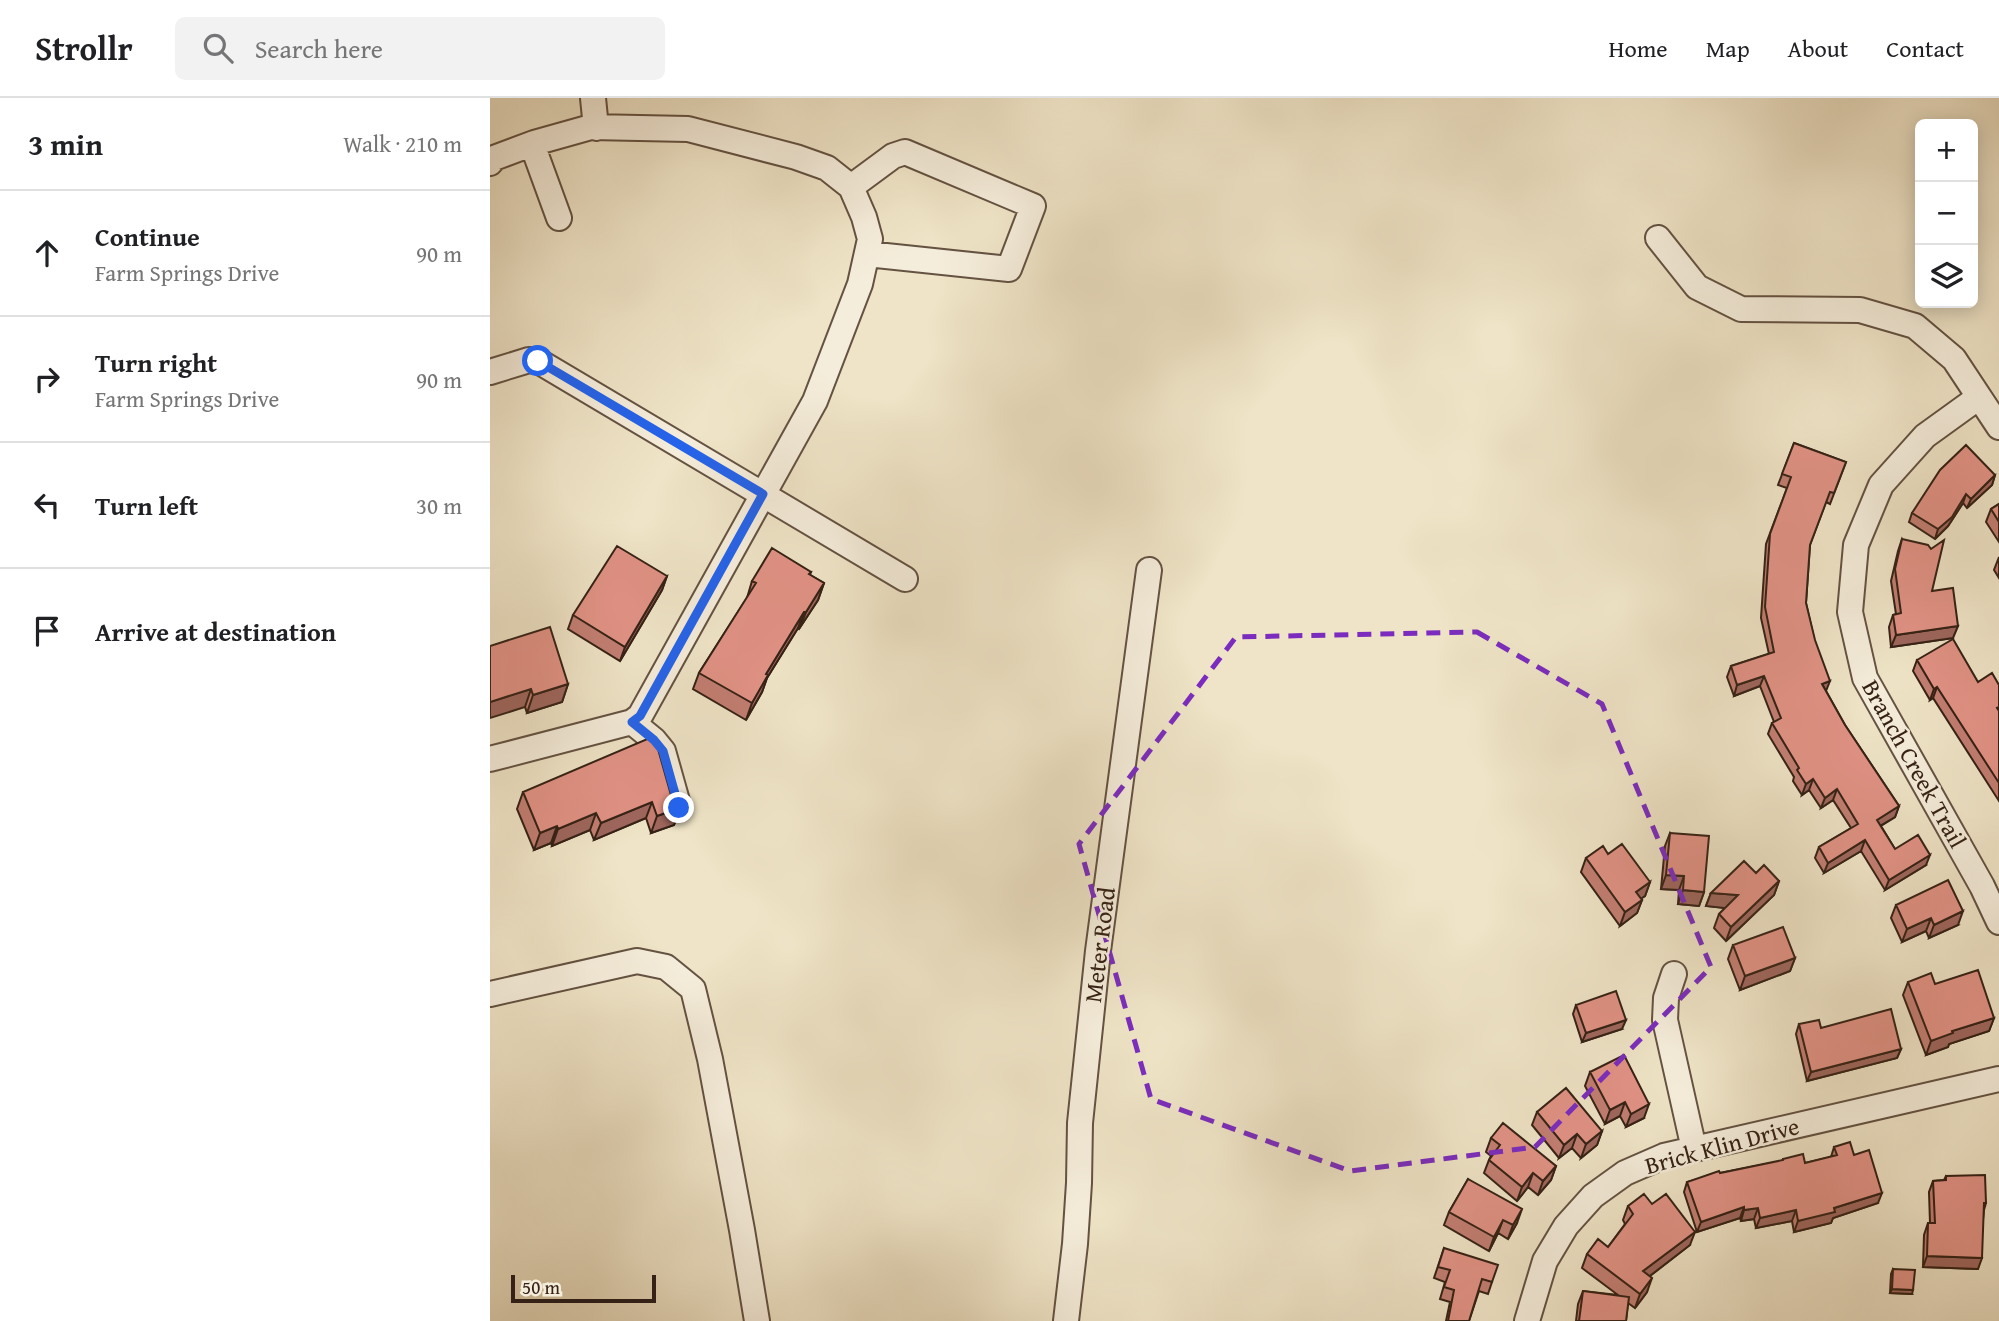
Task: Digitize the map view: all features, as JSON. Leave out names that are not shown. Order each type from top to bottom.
[{"type":"street","points":[[593,98],[596,128]]},
{"type":"street","points":[[490,163],[532,144],[591,127],[688,129],[827,168],[851,187],[870,239],[860,284],[815,401],[640,716],[632,722],[490,760]]},
{"type":"street","points":[[532,144],[559,218]]},
{"type":"street","points":[[851,187],[893,156],[905,152],[1033,206],[1009,269],[867,254]]},
{"type":"street","points":[[1658,238],[1697,287],[1741,309],[1860,310],[1915,326],[1954,359],[1999,427]]},
{"type":"street","points":[[490,372],[529,360],[538,361],[905,579]]},
{"type":"street","name":"Branch Creek Trail","points":[[1979,397],[1925,436],[1881,485],[1856,545],[1850,612],[1865,678],[1982,886],[1999,922]]},
{"type":"street","name":"Meter Road","points":[[1066,1321],[1076,1232],[1080,1122],[1098,951],[1149,570]]},
{"type":"street","points":[[632,722],[663,751],[679,808]]},
{"type":"street","points":[[490,994],[637,961],[666,967],[692,989],[710,1059],[743,1230],[757,1321]]},
{"type":"street","points":[[1674,974],[1666,998],[1665,1020],[1695,1149]]},
{"type":"street","name":"Brick Klin Drive","points":[[1527,1321],[1545,1261],[1566,1226],[1593,1196],[1625,1172],[1664,1156],[1999,1079]]},
{"type":"highlighted area","points":[[1477,632],[1602,704],[1711,967],[1535,1147],[1350,1171],[1151,1099],[1079,844],[1236,637]]},
{"type":"building","points":[[1794,443],[1846,462],[1834,493],[1830,492],[1810,545],[1806,603],[1815,640],[1830,681],[1822,684],[1845,725],[1899,806],[1877,820],[1895,849],[1918,835],[1930,855],[1889,880],[1865,840],[1828,863],[1819,847],[1858,824],[1837,789],[1825,798],[1813,779],[1806,784],[1797,770],[1799,768],[1772,723],[1781,718],[1764,676],[1737,685],[1731,666],[1774,652],[1765,607],[1770,534],[1791,477],[1782,474]]},
{"type":"building","points":[[1966,445],[1995,475],[1971,499],[1966,494],[1952,517],[1938,529],[1912,513],[1940,470]]},
{"type":"building","points":[[1999,504],[1999,522],[1991,509]]},
{"type":"building","points":[[1902,539],[1928,545],[1931,549],[1944,540],[1932,591],[1953,588],[1958,626],[1896,635],[1893,615],[1901,613],[1895,569]]},
{"type":"building","points":[[617,546],[667,576],[625,647],[573,615]]},
{"type":"building","points":[[772,548],[824,583],[766,674],[768,675],[752,703],[699,673],[756,583],[752,581]]},
{"type":"building","points":[[550,627],[568,684],[533,695],[531,689],[490,702],[490,646]]},
{"type":"building","points":[[1953,639],[1978,682],[1992,673],[1999,685],[1999,783],[1917,660]]},
{"type":"building","points":[[652,737],[671,795],[680,808],[657,816],[652,802],[601,823],[596,813],[558,829],[557,826],[540,833],[523,792]]},
{"type":"building","points":[[1670,833],[1709,836],[1704,892],[1683,890],[1684,876],[1666,875]]},
{"type":"building","points":[[1622,844],[1650,882],[1636,892],[1642,900],[1625,912],[1586,858],[1603,846],[1608,854]]},
{"type":"building","points":[[1744,861],[1756,873],[1764,865],[1779,881],[1731,927],[1719,914],[1738,895],[1711,893]]},
{"type":"building","points":[[1948,880],[1963,911],[1934,925],[1931,918],[1907,929],[1896,905]]},
{"type":"building","points":[[1783,927],[1795,958],[1745,976],[1733,945]]},
{"type":"building","points":[[1978,970],[1994,1018],[1952,1031],[1953,1033],[1931,1041],[1908,982],[1931,973],[1935,984]]},
{"type":"building","points":[[1616,991],[1626,1020],[1586,1033],[1576,1005]]},
{"type":"building","points":[[1891,1009],[1901,1049],[1811,1072],[1799,1024],[1819,1020],[1821,1028]]},
{"type":"building","points":[[1624,1055],[1649,1104],[1631,1114],[1625,1102],[1610,1110],[1590,1072]]},
{"type":"building","points":[[1566,1088],[1602,1131],[1586,1144],[1577,1134],[1564,1145],[1537,1112]]},
{"type":"building","points":[[1503,1123],[1556,1166],[1543,1181],[1533,1173],[1522,1187],[1489,1160],[1500,1145],[1491,1138]]},
{"type":"building","points":[[1850,1142],[1854,1155],[1869,1150],[1882,1193],[1834,1208],[1835,1212],[1798,1221],[1796,1210],[1760,1218],[1758,1208],[1744,1210],[1744,1207],[1701,1222],[1687,1182],[1719,1171],[1720,1173],[1803,1154],[1805,1163],[1837,1155],[1834,1147]]},
{"type":"building","points":[[1985,1175],[1982,1258],[1927,1256],[1928,1223],[1935,1223],[1933,1181],[1946,1180],[1946,1176]]},
{"type":"building","points":[[1468,1179],[1522,1209],[1513,1225],[1503,1220],[1494,1237],[1449,1212]]},
{"type":"building","points":[[1644,1194],[1652,1204],[1666,1194],[1695,1232],[1643,1271],[1652,1278],[1640,1294],[1587,1254],[1598,1239],[1608,1247],[1633,1214],[1628,1206]]},
{"type":"building","points":[[1444,1248],[1498,1265],[1492,1282],[1482,1279],[1469,1321],[1448,1321],[1454,1290],[1444,1287],[1450,1270],[1438,1267]]},
{"type":"building","points":[[1893,1269],[1915,1270],[1913,1290],[1892,1289]]},
{"type":"building","points":[[1583,1291],[1629,1297],[1626,1321],[1579,1321]]},
{"type":"route","points":[[538,361],[763,494],[640,716],[632,722],[663,751],[679,808]]}]
